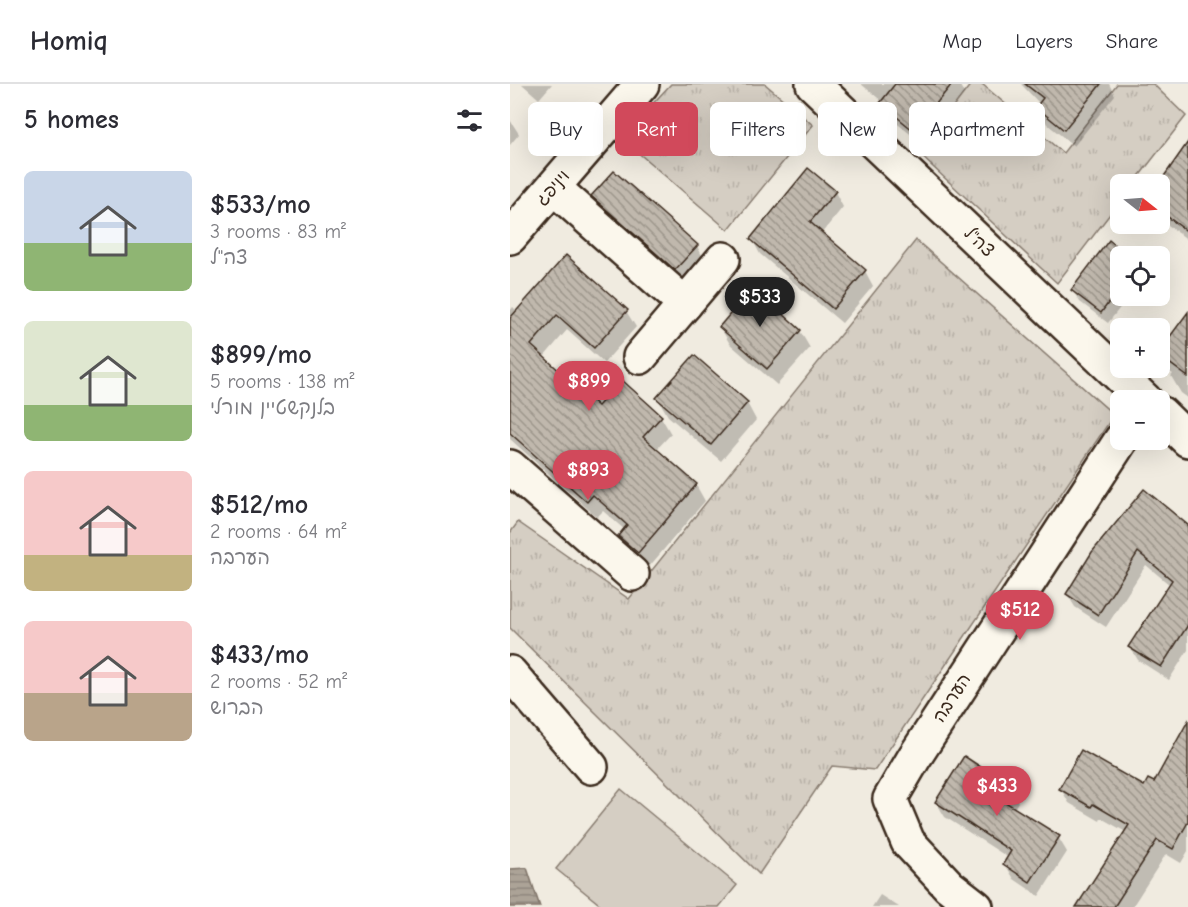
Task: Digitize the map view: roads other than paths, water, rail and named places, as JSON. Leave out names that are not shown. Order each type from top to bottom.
[{"type":"street","name":"ויניפג","points":[[510,237],[642,84]]},
{"type":"street","name":"צה\"ל","points":[[813,84],[1134,390]]},
{"type":"street","points":[[554,188],[685,303]]},
{"type":"street","points":[[640,357],[723,259]]},
{"type":"street","points":[[1170,423],[1188,440]]},
{"type":"street","name":"הערבה","points":[[976,907],[950,885],[908,842],[890,800],[914,758],[1114,450]]},
{"type":"street","points":[[510,467],[632,574]]},
{"type":"street","points":[[510,673],[591,767]]}]
